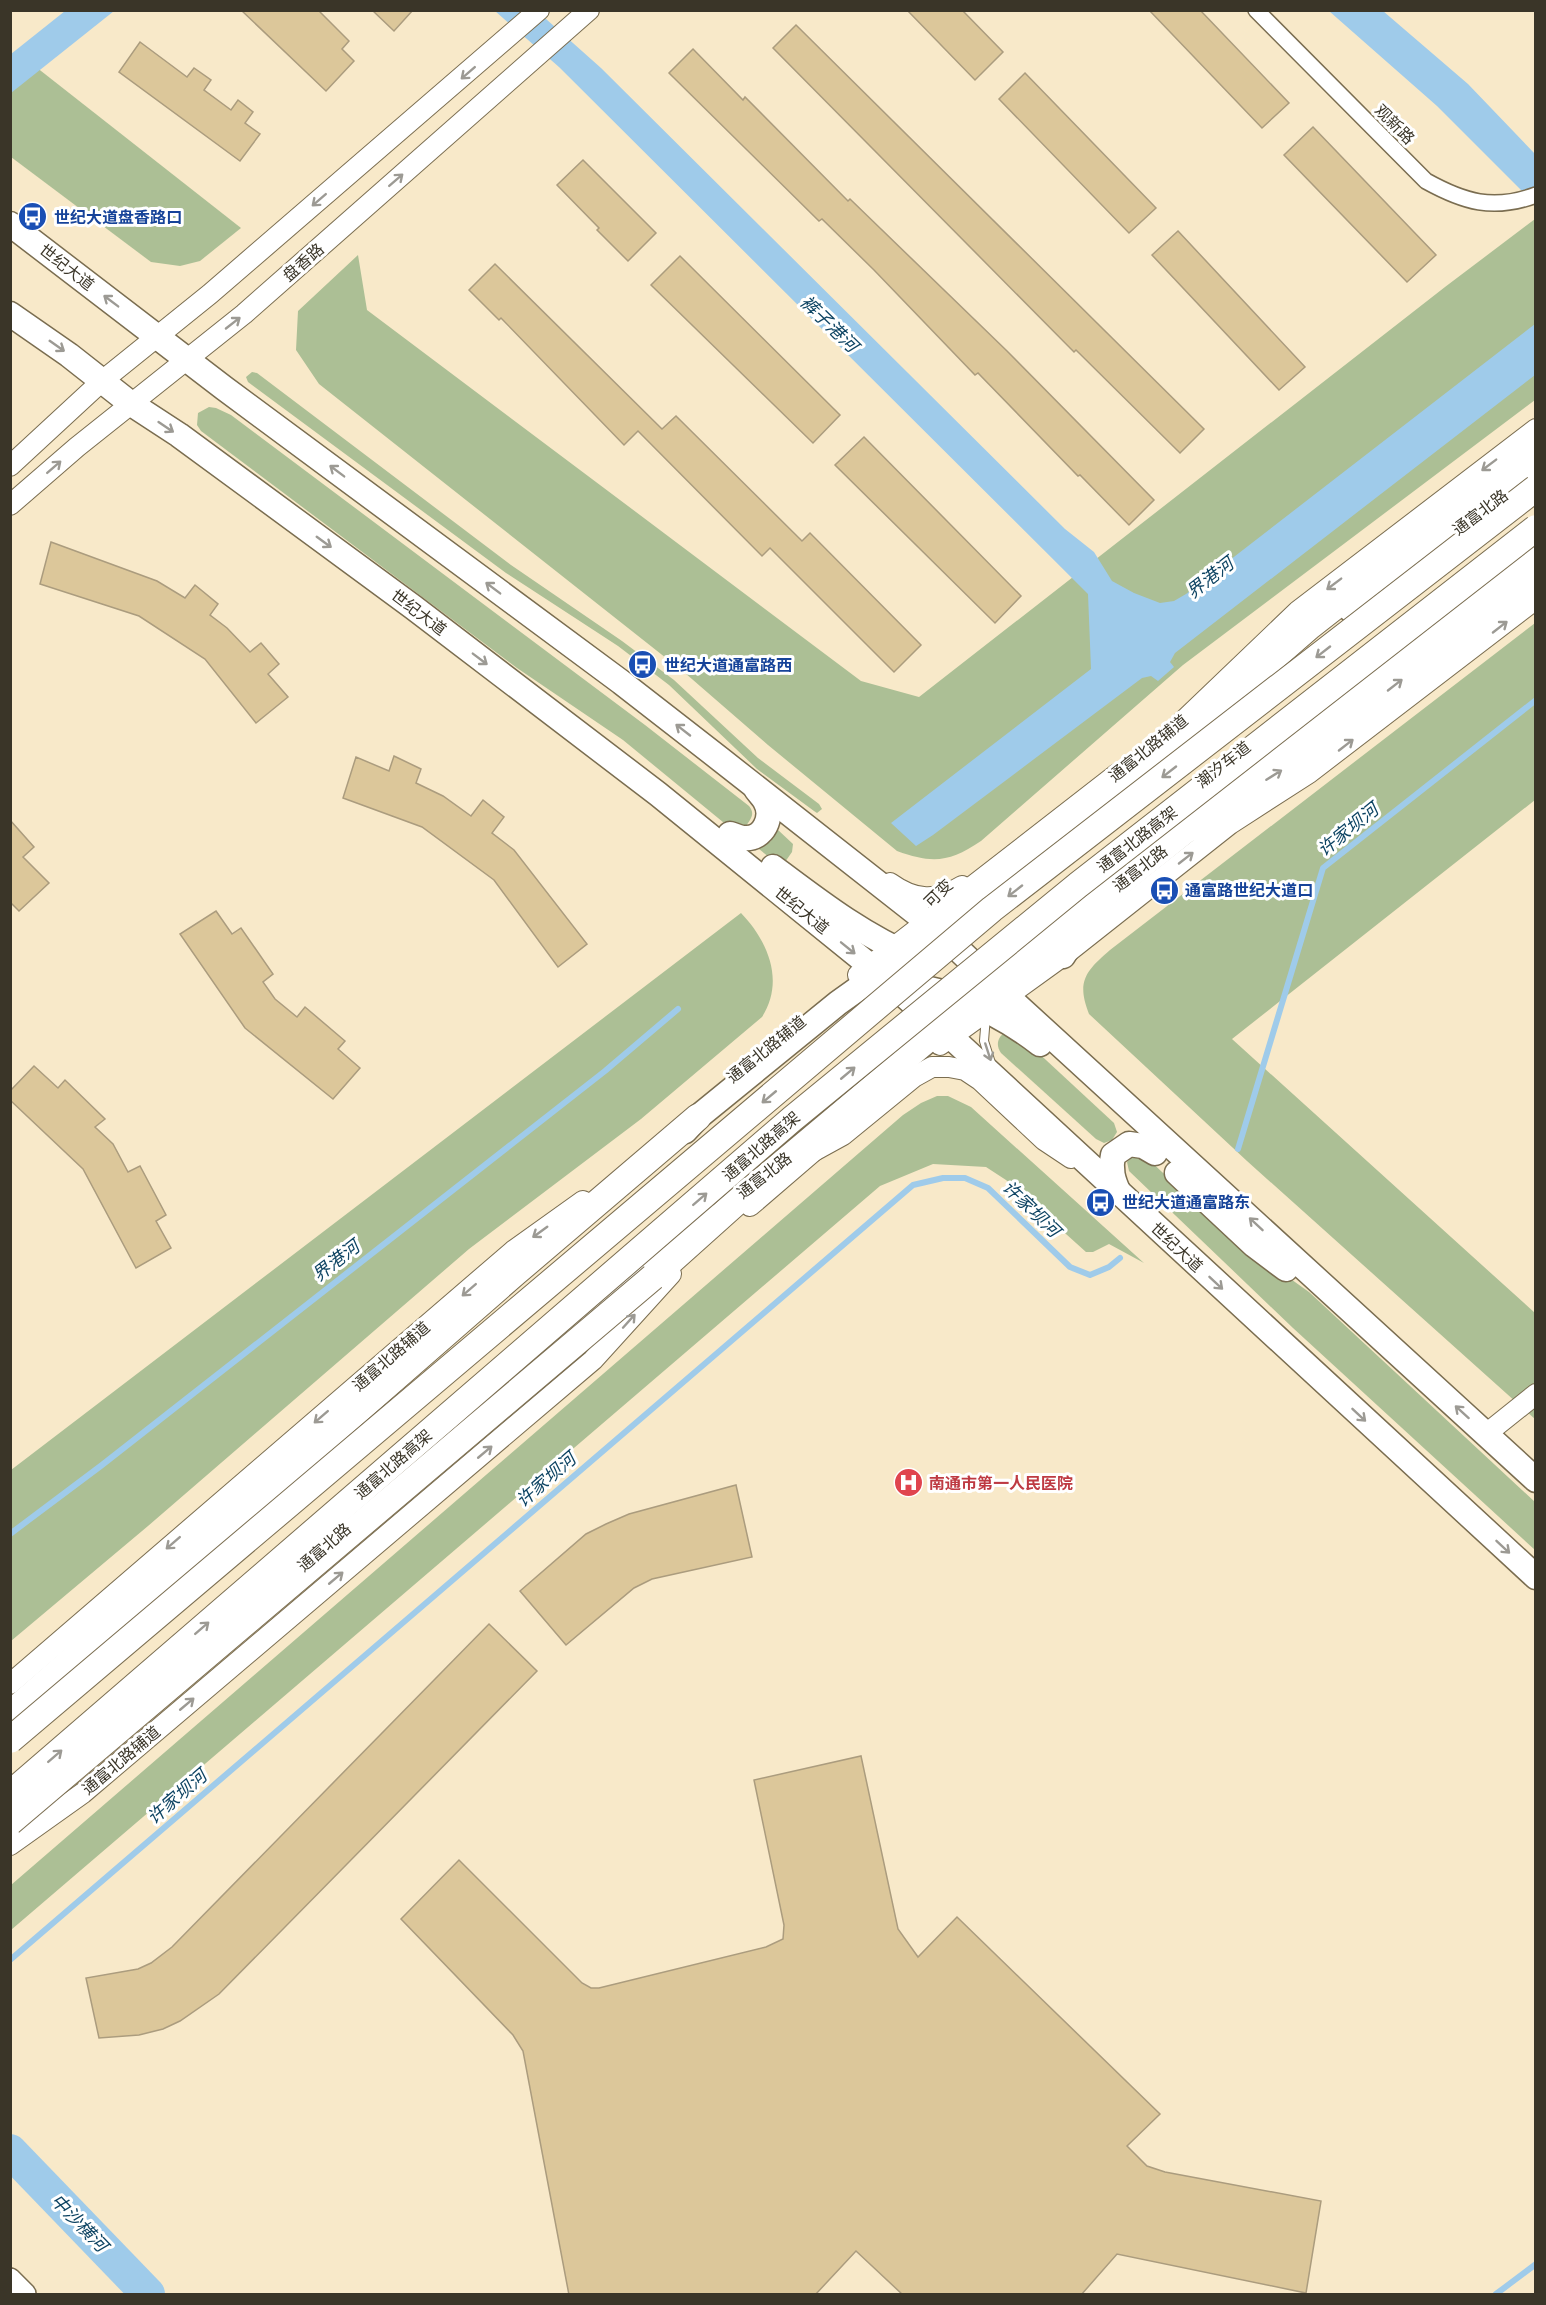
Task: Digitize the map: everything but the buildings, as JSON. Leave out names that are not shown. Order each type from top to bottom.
[{"type":"highway","points":[[1180,739],[1310,626],[1536,449]]},
{"type":"highway","name":"通富北路高架","points":[[10,1740],[992,909],[1536,488]]},
{"type":"highway","name":"通富北路高架","points":[[10,1794],[801,1112],[1078,885],[1536,528]]},
{"type":"highway","points":[[1190,828],[1299,759],[1536,575]]},
{"type":"highway","points":[[10,1714],[515,1273],[699,1117]]},
{"type":"highway","points":[[10,1823],[661,1277],[760,1180]]},
{"type":"main road","name":"世纪大道","points":[[10,224],[611,675],[933,927],[1536,1480]]},
{"type":"main road","name":"世纪大道","points":[[10,314],[130,403],[254,490],[507,679],[658,794],[875,969],[897,989],[943,1039],[1001,1083],[1536,1577]]},
{"type":"main road","name":"通富北路","points":[[10,1723],[641,1177],[699,1117],[779,1045],[834,1000],[1536,470]]},
{"type":"main road","name":"通富北路","points":[[10,1823],[675,1239],[760,1180],[943,1039],[1114,902],[1238,778],[1536,550]]},
{"type":"main road","points":[[507,679],[622,748],[730,834],[846,921],[919,959],[941,963],[973,963],[1055,948],[1075,915],[1114,902]]},
{"type":"main road","points":[[730,834],[745,838],[757,836],[766,826],[769,814],[765,801],[752,785]]},
{"type":"main road","points":[[779,1045],[834,1000],[882,989],[912,987],[937,990],[1017,1026],[1040,1044],[1254,1245],[1387,1344]]},
{"type":"main road","points":[[1111,1187],[1113,1155],[1130,1144],[1143,1146],[1155,1153]]},
{"type":"main road","points":[[10,2279],[25,2295]]},
{"type":"street","points":[[10,466],[102,381],[158,336],[539,10]]},
{"type":"street","name":"盘香路","points":[[10,505],[130,403],[244,314],[589,10]]},
{"type":"street","name":"观新路","points":[[1256,10],[1426,181],[1453,196],[1479,202],[1510,203],[1531,196]]},
{"type":"street","name":"通富北路辅道","points":[[933,927],[1114,776],[1173,730],[1298,611],[1536,429]]},
{"type":"street","points":[[1114,902],[1309,773],[1536,599]]},
{"type":"street","points":[[720,759],[799,812],[897,888],[911,895],[930,898],[947,895],[967,883],[1062,806],[1180,739]]},
{"type":"street","name":"通富北路辅道","points":[[10,1845],[82,1793],[593,1360],[661,1277],[814,1151],[943,1039]]},
{"type":"street","name":"通富北路辅道","points":[[10,1684],[513,1251],[591,1195],[779,1045]]},
{"type":"street","points":[[760,1180],[843,1135],[914,1077],[932,1067],[949,1067],[965,1070],[980,1080],[1044,1140],[1111,1187]]},
{"type":"street","points":[[1486,1434],[1536,1394]]},
{"type":"lane","name":"潮汐车道","points":[[1075,915],[1212,790],[1536,538]]},
{"type":"lane","name":"可变","points":[[933,927],[967,883]]},
{"type":"lane","points":[[1001,991],[1006,963]]},
{"type":"lane","points":[[979,1008],[984,1041],[1001,1083]]},
{"type":"lane","points":[[914,1077],[928,1061]]},
{"type":"green space","points":[[36,67],[241,228],[200,261],[180,266],[151,262],[11,157],[10,84]]},
{"type":"green space","points":[[1535,219],[1535,400],[1183,665],[981,841],[960,853],[941,859],[921,858],[897,851],[685,673],[319,384],[296,350],[298,311],[358,255],[367,310],[861,681],[919,697]]},
{"type":"green space","points":[[252,372],[257,373],[511,565],[622,641],[674,680],[758,758],[819,804],[822,809],[817,813],[757,769],[669,685],[618,646],[506,573],[248,382],[246,377]]},
{"type":"green space","points":[[209,407],[231,415],[645,725],[749,806],[752,815],[745,828],[729,827],[623,740],[517,668],[201,431],[197,425],[198,413]]},
{"type":"green space","points":[[1535,623],[1535,800],[1232,1039],[1535,1313],[1535,1419],[1247,1161],[1089,1014],[1083,993],[1089,971],[1110,950]]},
{"type":"green space","points":[[777,829],[793,844],[792,852],[785,862],[775,862],[759,849],[771,841]]},
{"type":"green space","points":[[741,913],[751,924],[766,949],[773,976],[769,1003],[762,1017],[641,1119],[469,1249],[11,1641],[11,1470]]},
{"type":"green space","points":[[1007,1031],[1019,1035],[1114,1123],[1117,1132],[1112,1140],[1104,1143],[1096,1139],[1001,1053],[998,1040]]},
{"type":"green space","points":[[937,1096],[948,1096],[971,1107],[1144,1263],[1109,1244],[1093,1252],[1086,1252],[1006,1180],[986,1167],[933,1164],[880,1186],[11,1930],[11,1885],[903,1115]]},
{"type":"green space","points":[[1133,1156],[1145,1156],[1229,1235],[1309,1292],[1535,1502],[1535,1550],[1293,1328],[1129,1171],[1127,1162]]},
{"type":"water","points":[[65,11],[114,11],[11,93],[11,54]]},
{"type":"water","name":"裤子港河","points":[[495,11],[537,11],[601,68],[1065,529],[1094,552],[1112,581],[1160,603],[1174,601],[1186,594],[1535,324],[1535,375],[1175,653],[1170,662],[1174,667],[1158,681],[1151,676],[1142,678],[916,846],[891,823],[1091,669],[1088,594],[559,67]]},
{"type":"water","points":[[1329,11],[1383,11],[1468,84],[1535,154],[1535,204],[1437,106]]},
{"type":"waterway","name":"许家坝河","points":[[1238,1149],[1323,868],[1536,700]]},
{"type":"waterway","name":"界港河","points":[[10,1534],[102,1465],[605,1071],[678,1009]]},
{"type":"waterway","name":"许家坝河","points":[[10,1960],[913,1185],[943,1178],[965,1178],[988,1188],[1070,1267],[1090,1275],[1109,1267],[1120,1258]]},
{"type":"waterway","name":"中沙横河","points":[[10,2151],[148,2294]]},
{"type":"waterway","points":[[1496,2294],[1536,2264]]},
{"type":"place","name":"世纪大道盘香路口","points":[[33,217]]},
{"type":"place","name":"世纪大道通富路西","points":[[643,665]]},
{"type":"place","name":"通富路世纪大道口","points":[[1164,890]]},
{"type":"place","name":"世纪大道通富路东","points":[[1101,1202]]},
{"type":"place","name":"南通市第一人民医院","points":[[908,1483]]}]
